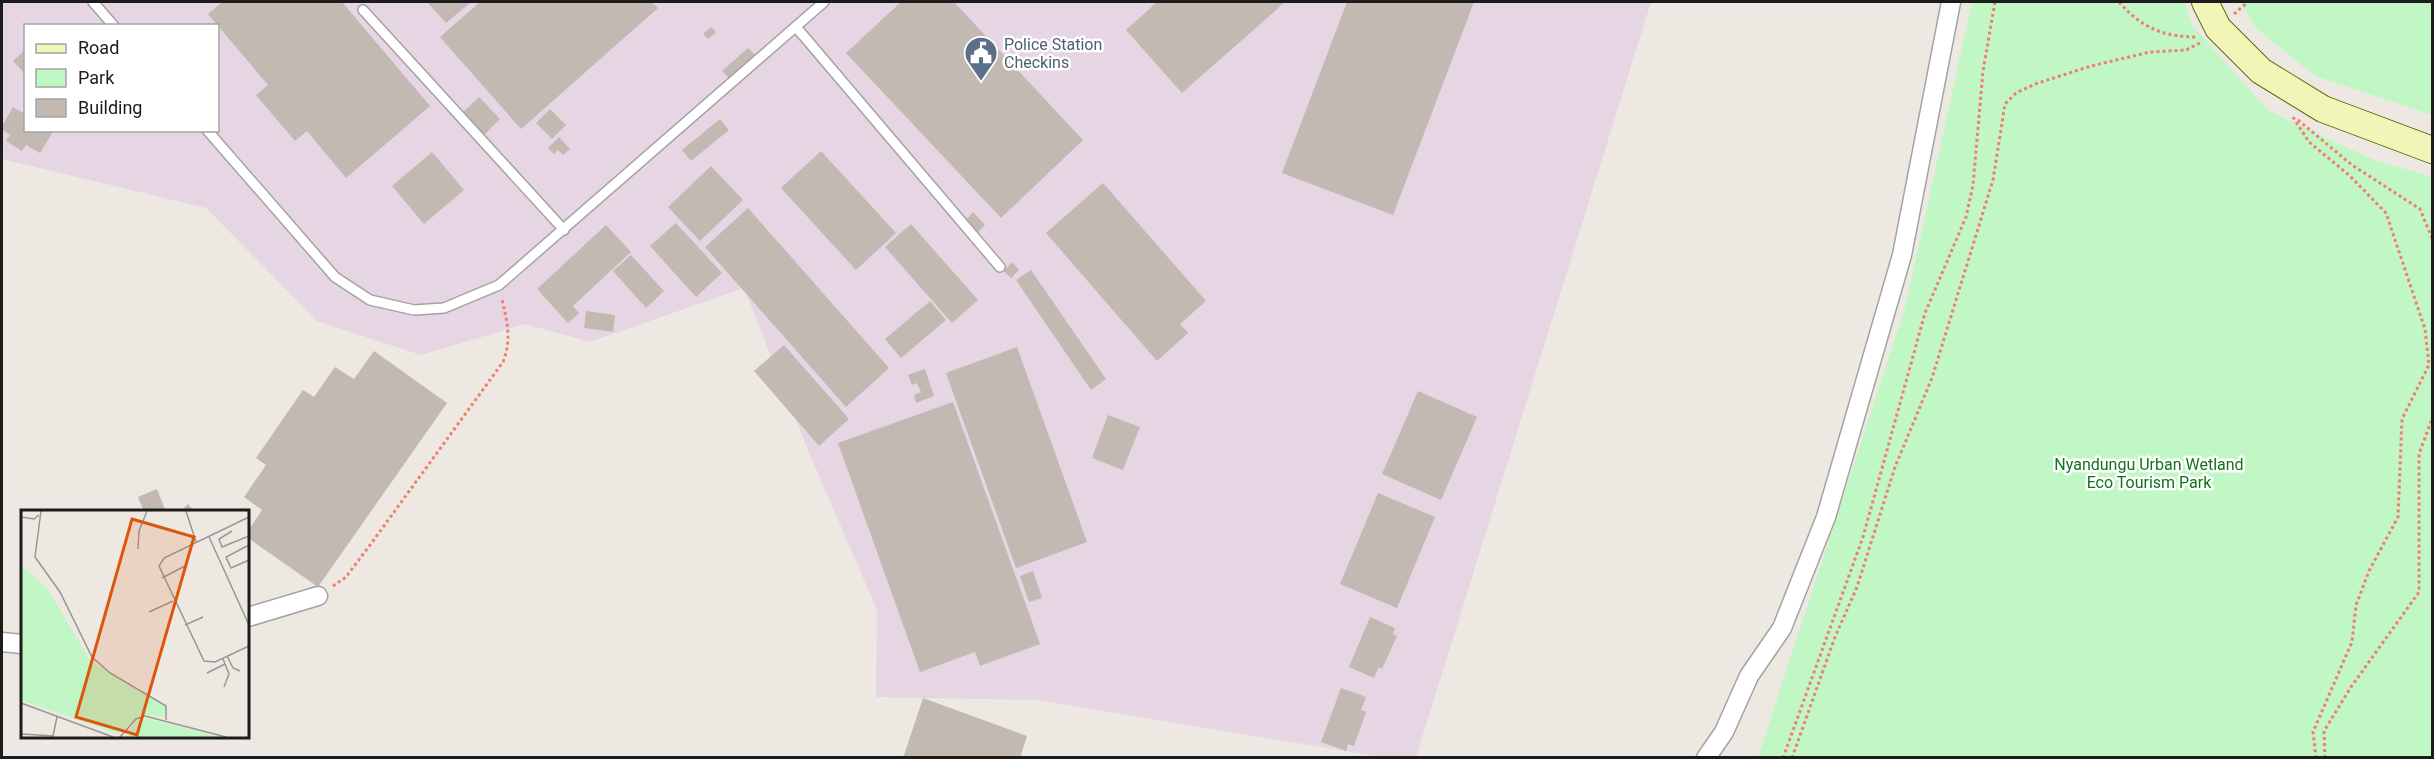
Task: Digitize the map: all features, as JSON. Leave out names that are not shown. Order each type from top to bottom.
[{"type":"main road","points":[[2205,2],[2218,28],[2261,71],[2323,109],[2427,146]]},
{"type":"street","points":[[1706,758],[1724,732],[1749,676],[1782,628],[1826,517],[1902,255],[1951,2]]},
{"type":"street","points":[[249,617],[318,596]]},
{"type":"street","points":[[2,642],[21,644]]},
{"type":"lane","points":[[93,2],[112,24]]},
{"type":"lane","points":[[209,132],[335,277],[370,300],[414,310],[444,308],[499,285],[824,2]]},
{"type":"lane","points":[[363,9],[564,230]]},
{"type":"lane","points":[[796,27],[1000,267]]},
{"type":"path","points":[[1783,758],[1863,537],[1925,313],[1966,217],[1973,185],[1983,71],[1995,2]]},
{"type":"path","points":[[2119,2],[2131,16],[2162,35],[2202,37]]},
{"type":"path","points":[[1792,758],[1835,637],[1857,587],[1895,467],[1932,378],[1993,180],[2005,104],[2016,93],[2035,84],[2091,66],[2150,52],[2186,50],[2211,37]]},
{"type":"path","points":[[2316,758],[2313,732],[2352,642],[2356,605],[2369,571],[2398,517],[2402,419],[2429,365],[2425,329],[2386,213],[2349,175],[2309,142],[2292,115],[2352,165],[2420,209],[2433,238]]},
{"type":"path","points":[[318,596],[346,577],[503,362],[509,346],[509,333],[499,285]]},
{"type":"path","points":[[2325,758],[2324,731],[2351,687],[2419,592],[2419,454],[2433,419]]},
{"type":"shaded area","points":[[2,2],[1651,2],[1416,757],[1381,757],[1038,700],[876,697],[877,610],[805,443],[744,288],[590,342],[525,324],[421,355],[317,321],[206,208],[2,159]]},
{"type":"green space","name":"Nyandungu Urban Wetland Eco Tourism Park","points":[[1972,2],[2184,2],[2192,25],[2269,111],[2372,159],[2432,177],[2432,757],[1758,757],[1905,308]]},
{"type":"green space","points":[[2240,2],[2432,2],[2432,115],[2315,76],[2256,28]]},
{"type":"building","points":[[222,2],[342,2],[430,106],[346,178],[307,131],[295,141],[256,95],[268,85],[219,27],[219,24],[208,14]]},
{"type":"building","points":[[427,2],[471,2],[446,23]]},
{"type":"building","points":[[480,2],[652,2],[658,8],[521,129],[440,37]]},
{"type":"building","points":[[901,2],[954,2],[1083,140],[1001,218],[846,53]]},
{"type":"building","points":[[1157,2],[1285,2],[1182,93],[1126,30]]},
{"type":"building","points":[[1347,2],[1474,2],[1393,215],[1282,173]]},
{"type":"building","points":[[711,27],[716,32],[708,39],[703,34]]},
{"type":"building","points":[[748,48],[755,55],[729,78],[722,71]]},
{"type":"building","points":[[24,51],[24,73],[13,61]]},
{"type":"building","points":[[479,97],[500,119],[483,136],[462,113]]},
{"type":"building","points":[[13,107],[24,112],[24,132],[53,132],[40,153],[26,145],[22,151],[6,141],[10,135],[2,129]]},
{"type":"building","points":[[550,109],[566,125],[552,139],[536,123]]},
{"type":"building","points":[[720,119],[729,130],[691,161],[682,150]]},
{"type":"building","points":[[559,137],[570,149],[563,155],[558,150],[554,154],[548,148]]},
{"type":"building","points":[[821,151],[896,233],[856,270],[781,188]]},
{"type":"building","points":[[432,152],[464,190],[424,224],[392,186]]},
{"type":"building","points":[[711,166],[743,200],[700,241],[668,207]]},
{"type":"building","points":[[1103,183],[1206,301],[1180,324],[1188,333],[1157,361],[1046,233]]},
{"type":"building","points":[[748,208],[889,368],[846,407],[705,247]]},
{"type":"building","points":[[973,212],[985,225],[978,232],[966,220]]},
{"type":"building","points":[[676,223],[722,273],[696,297],[650,246]]},
{"type":"building","points":[[911,224],[978,300],[952,323],[885,247]]},
{"type":"building","points":[[606,225],[631,252],[573,306],[579,313],[568,323],[537,289]]},
{"type":"building","points":[[631,255],[664,291],[646,308],[613,271]]},
{"type":"building","points":[[1012,262],[1019,270],[1011,278],[1004,271]]},
{"type":"building","points":[[1031,270],[1106,379],[1091,390],[1016,280]]},
{"type":"building","points":[[930,301],[946,320],[901,358],[885,339]]},
{"type":"building","points":[[586,311],[615,315],[613,332],[584,328]]},
{"type":"building","points":[[784,345],[849,419],[819,446],[754,371]]},
{"type":"building","points":[[1017,347],[1087,542],[1016,568],[946,373]]},
{"type":"building","points":[[374,351],[447,403],[318,587],[249,539],[249,530],[262,510],[244,497],[266,465],[256,458],[303,390],[314,397],[335,367],[354,379]]},
{"type":"building","points":[[925,369],[934,396],[916,403],[914,395],[921,392],[917,383],[912,385],[908,375]]},
{"type":"building","points":[[1418,391],[1477,417],[1441,500],[1382,474]]},
{"type":"building","points":[[953,402],[1040,644],[980,666],[975,652],[920,672],[838,443]]},
{"type":"building","points":[[1108,415],[1140,427],[1123,470],[1092,458]]},
{"type":"building","points":[[157,489],[165,510],[143,510],[138,497]]},
{"type":"building","points":[[1378,493],[1435,517],[1397,608],[1340,584]]},
{"type":"building","points":[[188,504],[193,510],[182,510]]},
{"type":"building","points":[[1033,571],[1042,598],[1029,602],[1020,576]]},
{"type":"building","points":[[1370,617],[1395,628],[1393,634],[1397,636],[1382,669],[1379,667],[1374,678],[1349,667]]},
{"type":"building","points":[[1341,688],[1366,697],[1361,710],[1366,712],[1354,746],[1348,744],[1346,751],[1321,742]]},
{"type":"building","points":[[923,698],[1027,736],[1020,758],[903,758]]},
{"type":"place","name":"Police Station Checkins","points":[[981,82]]}]
